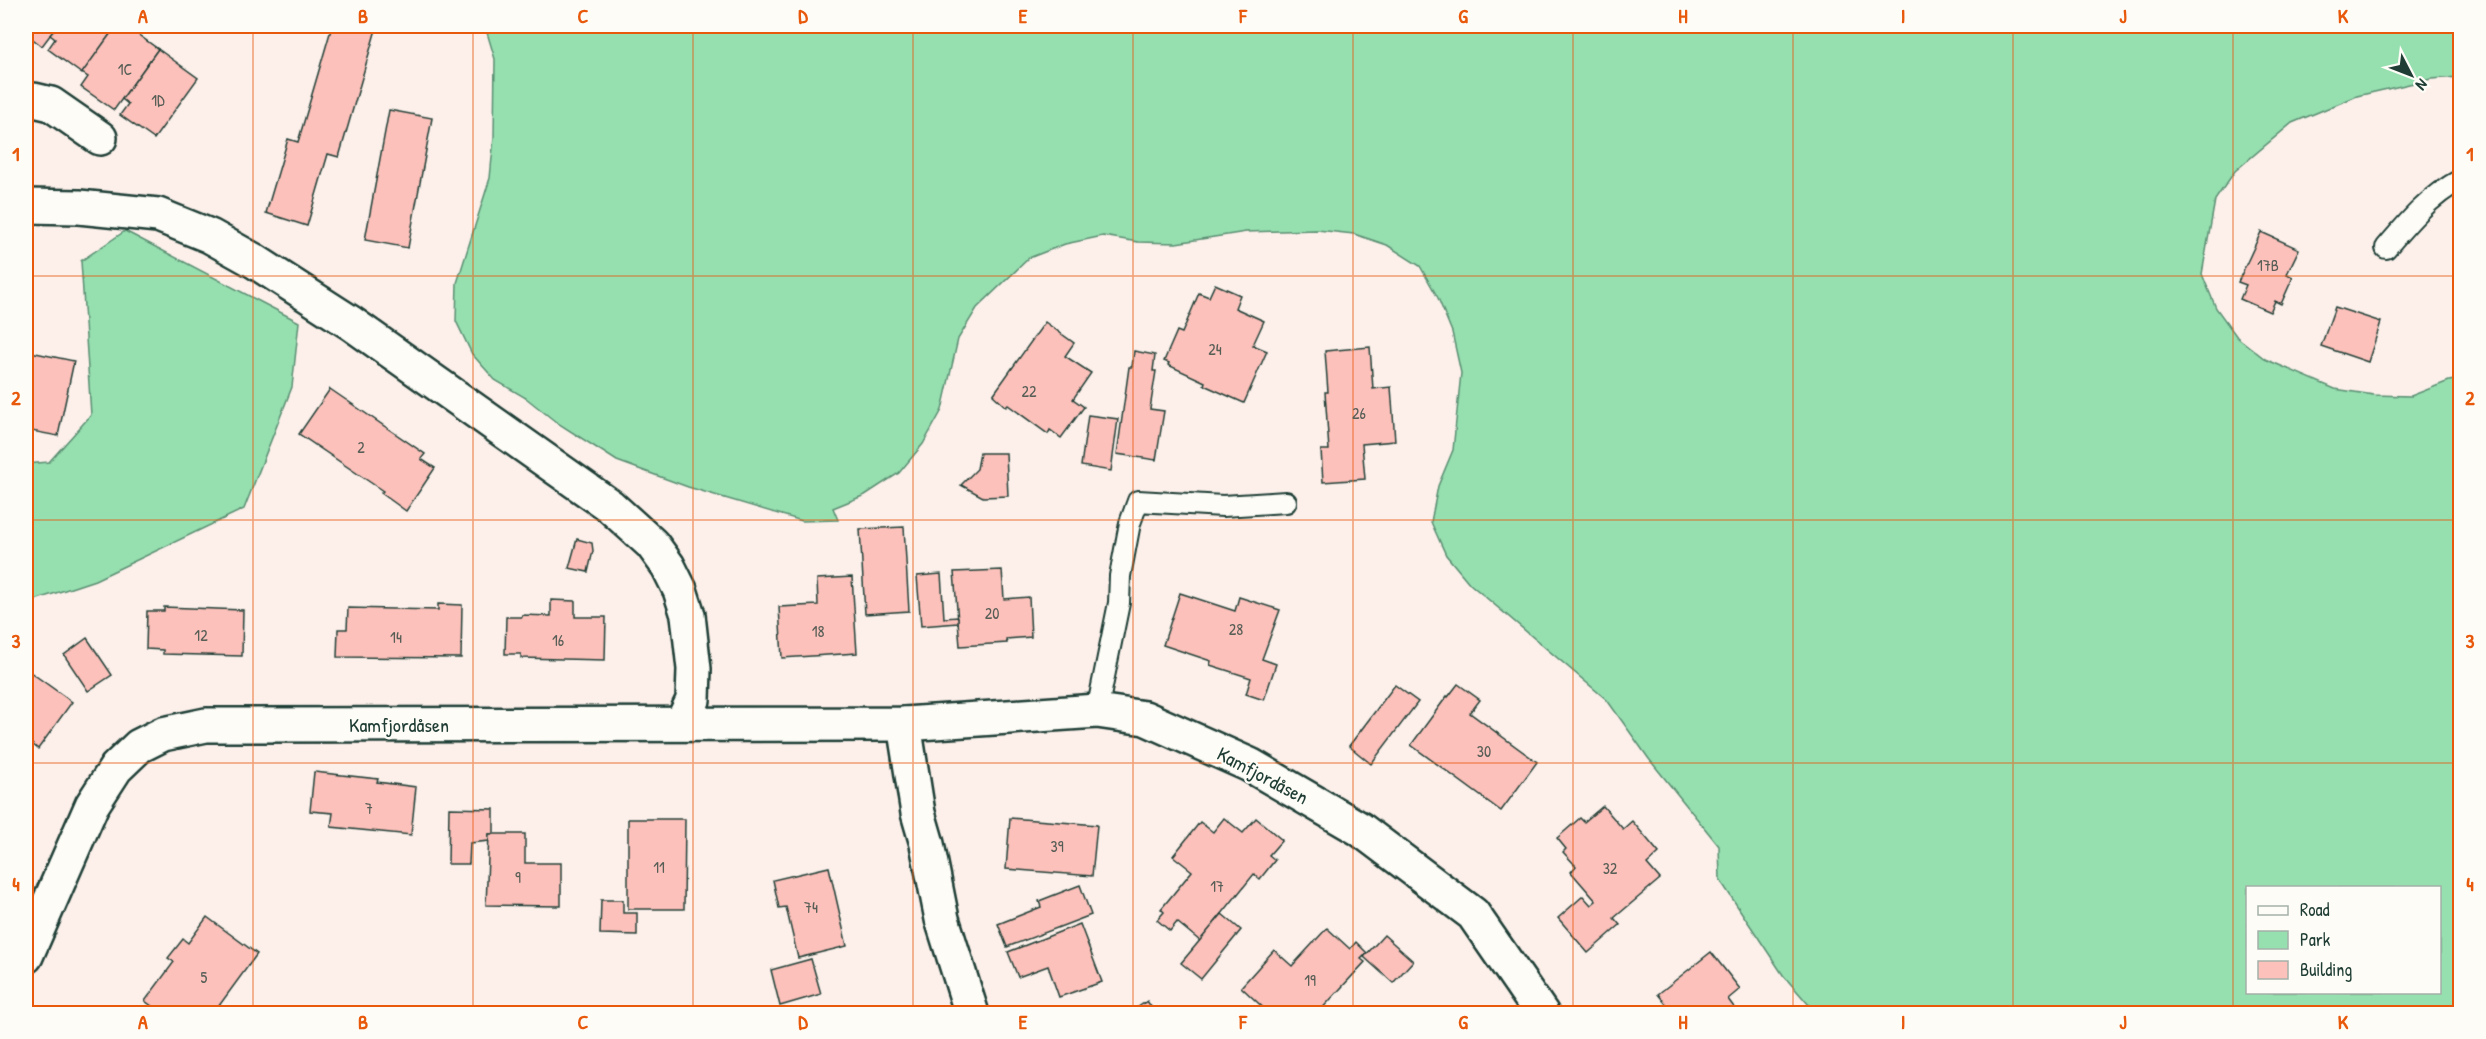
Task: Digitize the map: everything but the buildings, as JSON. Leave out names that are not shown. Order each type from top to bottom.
[{"type":"street","points":[[28,103],[51,104],[100,138]]},
{"type":"street","points":[[26,206],[79,207],[158,215],[210,236],[254,260],[351,323],[610,506],[652,544],[668,566],[680,590],[688,615],[694,669],[693,700],[682,723]]},
{"type":"street","name":"Kamfjordåsen","points":[[26,956],[32,924],[92,804],[116,768],[139,746],[163,734],[206,725],[904,723],[1097,711],[1145,718],[1177,732],[1250,765],[1360,829],[1473,914],[1542,1014]]},
{"type":"street","points":[[904,723],[918,813],[927,844],[942,919],[972,1014]]},
{"type":"lane","points":[[2386,248],[2428,202],[2460,180]]},
{"type":"lane","points":[[1097,711],[1119,603],[1120,576],[1138,501],[1223,506],[1286,502]]},
{"type":"green space","points":[[485,26],[2460,26],[2460,77],[2431,79],[2357,96],[2292,123],[2235,171],[2215,200],[2202,274],[2216,308],[2237,337],[2265,359],[2335,389],[2374,395],[2411,396],[2460,379],[2460,1013],[1816,1013],[1783,975],[1720,880],[1719,846],[1649,759],[1607,700],[1470,584],[1446,555],[1431,522],[1438,486],[1453,450],[1461,373],[1452,332],[1438,298],[1420,266],[1387,245],[1354,234],[1317,230],[1246,232],[1176,243],[1138,242],[1103,236],[1065,244],[1029,258],[977,308],[958,339],[942,410],[923,444],[899,473],[865,495],[833,508],[838,520],[802,521],[688,487],[617,461],[556,422],[526,398],[495,380],[472,354],[456,321],[457,283],[490,178],[494,137],[495,59]]},
{"type":"green space","points":[[125,231],[299,322],[292,387],[244,509],[95,580],[26,603],[26,464],[49,462],[91,415],[81,261]]}]
